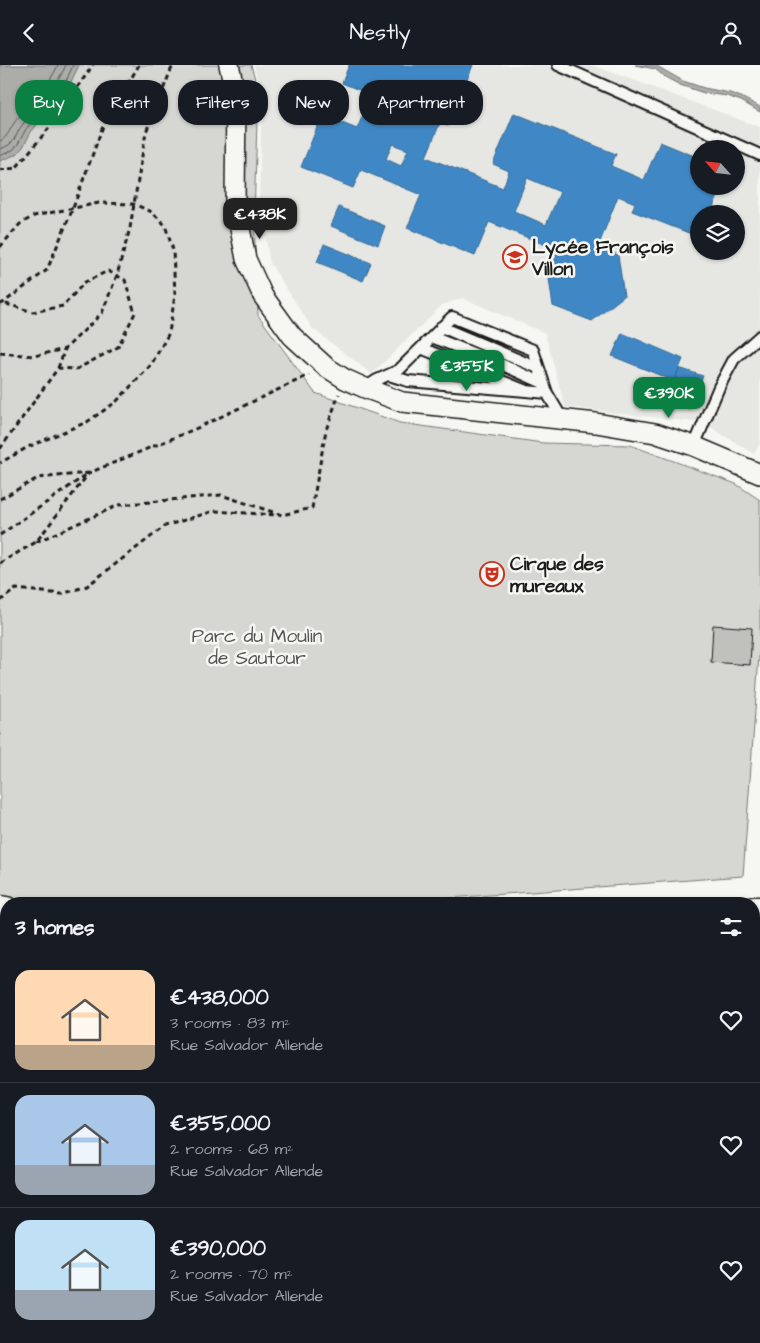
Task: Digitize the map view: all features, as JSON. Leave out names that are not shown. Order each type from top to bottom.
[{"type":"street","points":[[228,65],[236,95],[235,203],[246,259],[264,297],[292,336],[326,367],[365,389],[402,402],[596,423],[655,433],[694,446],[760,474]]},
{"type":"lane","points":[[558,65],[760,155]]},
{"type":"lane","points":[[365,389],[377,380],[399,370],[441,327],[538,368],[545,388],[563,420]]},
{"type":"lane","points":[[694,446],[719,387],[734,359],[760,336]]},
{"type":"lane","points":[[432,337],[505,366],[545,388]]},
{"type":"lane","points":[[421,348],[526,391]]},
{"type":"lane","points":[[389,375],[408,381],[526,391],[545,388]]},
{"type":"path","points":[[0,170],[16,168],[49,128],[93,65]]},
{"type":"path","points":[[2,303],[47,270],[74,208],[103,126],[139,65]]},
{"type":"path","points":[[0,449],[58,368],[65,349],[102,313],[117,275],[130,229],[146,132],[173,65]]},
{"type":"path","points":[[0,247],[20,223],[34,215],[99,203],[134,204],[152,212],[164,225],[173,250],[175,295],[169,333],[151,365],[116,402],[87,422],[28,447],[0,463]]},
{"type":"path","points":[[2,303],[33,312],[63,306],[85,282],[108,271],[125,280],[136,313],[118,347],[77,369],[58,368]]},
{"type":"path","points":[[0,353],[34,356],[65,349]]},
{"type":"path","points":[[0,535],[89,473],[195,429],[326,367]]},
{"type":"path","points":[[0,601],[16,589],[62,594],[87,586],[165,526],[214,511],[282,515],[312,508],[326,430],[345,379]]},
{"type":"path","points":[[0,499],[38,478],[89,473]]},
{"type":"path","points":[[36,542],[89,473]]},
{"type":"path","points":[[0,563],[36,542],[119,505],[221,495],[282,515]]},
{"type":"shaded area","name":"Lycée François Villon","points":[[254,65],[592,65],[760,127],[760,443],[754,454],[704,423],[565,407],[545,333],[462,298],[442,305],[372,374],[312,328],[270,263],[259,201],[261,125],[268,125],[268,80],[258,80]]},
{"type":"green space","name":"Parc du Moulin de Sautour","points":[[0,65],[251,65],[255,80],[178,80],[178,125],[257,125],[254,218],[258,315],[315,393],[400,423],[543,443],[630,445],[736,484],[760,500],[760,642],[743,876],[465,897],[0,897]]},
{"type":"water","points":[[0,65],[79,65],[72,80],[15,80],[15,125],[37,125],[17,154],[0,161]]},
{"type":"water","points":[[635,65],[655,65],[683,81],[741,97],[760,107],[760,112],[741,101],[727,96],[704,93],[680,85],[655,69]]},
{"type":"building: Schools","name":"Lycée François Villon","points":[[349,65],[473,65],[467,80],[359,80],[359,90],[349,86],[349,80],[343,80]]},
{"type":"building: Schools","name":"Lycée François Villon","points":[[514,113],[616,154],[611,166],[644,180],[660,142],[690,154],[690,195],[718,195],[714,205],[690,205],[690,234],[632,211],[635,203],[618,196],[598,247],[618,255],[624,296],[592,321],[553,306],[547,265],[557,257],[548,246],[489,222],[475,256],[407,228],[421,195],[361,170],[353,188],[301,167],[318,125],[347,125],[357,129],[359,124],[439,125],[426,157],[503,188],[509,171],[493,164]],"holes":[[[392,144],[408,150],[401,166],[386,159]],[[527,178],[560,192],[546,225],[514,211]]]},
{"type":"building: Schools","points":[[339,207],[385,226],[378,245],[331,226]]},
{"type":"building: Schools","points":[[324,244],[371,263],[363,281],[317,262]]},
{"type":"building: Schools","points":[[622,333],[683,359],[674,381],[612,356]]},
{"type":"building: Schools","points":[[679,368],[703,376],[690,409],[667,400]]},
{"type":"building: Other","points":[[713,625],[752,628],[750,665],[711,662]]},
{"type":"place","name":"Lycée François Villon","points":[[515,257]]},
{"type":"place","name":"Cirque des mureaux","points":[[492,574]]}]
